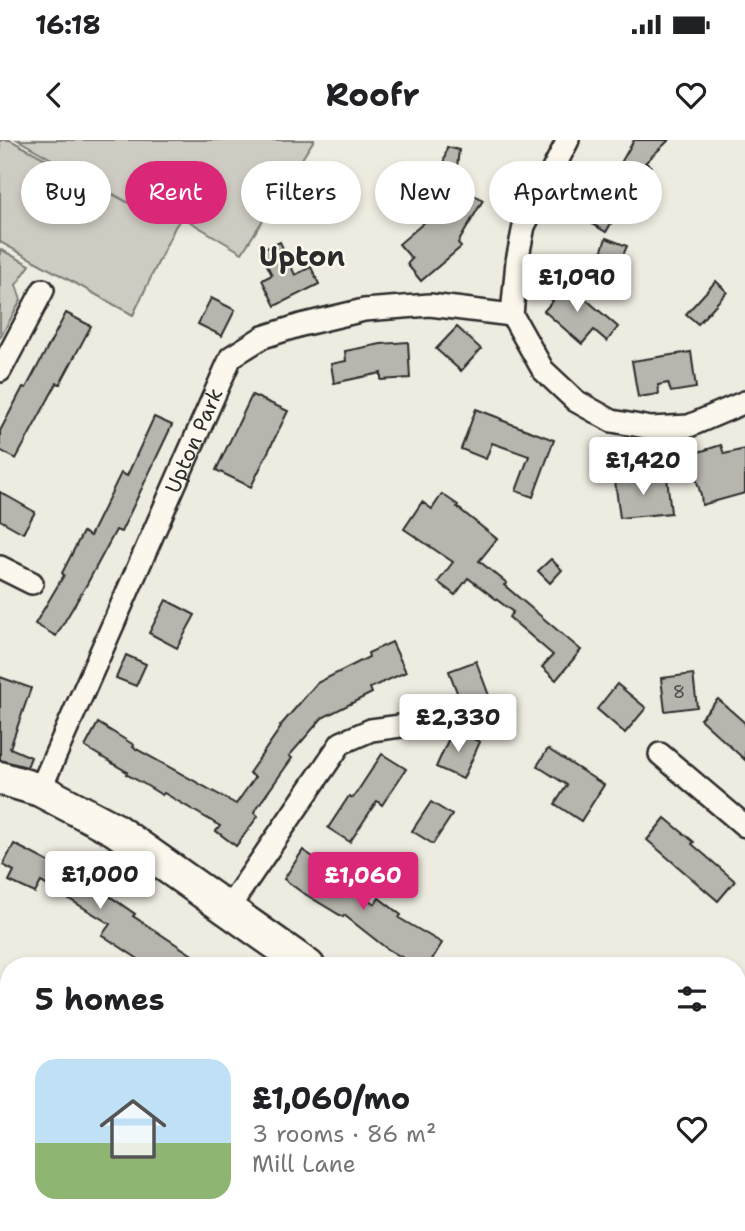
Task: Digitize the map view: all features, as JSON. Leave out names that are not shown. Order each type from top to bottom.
[{"type":"street","points":[[568,140],[524,226],[517,261],[512,314],[543,370],[576,401],[612,421],[651,428],[689,426],[745,402]]},
{"type":"street","points":[[0,371],[43,290]]},
{"type":"street","name":"Upton Park","points":[[40,790],[231,357],[263,337],[364,310],[430,305],[512,314]]},
{"type":"street","points":[[0,567],[32,583]]},
{"type":"street","points":[[227,910],[341,743],[371,730],[408,725]]},
{"type":"street","points":[[660,754],[745,826]]},
{"type":"street","points":[[0,778],[40,790],[114,829],[294,957]]},
{"type":"shaded area","points":[[0,140],[10,140],[50,161],[21,161],[21,224],[111,224],[111,193],[125,201],[125,224],[177,224],[133,315],[0,242]]},
{"type":"shaded area","points":[[18,140],[314,140],[301,161],[241,161],[241,224],[260,224],[242,253],[194,224],[227,224],[227,161],[125,161],[125,201],[111,193],[111,161],[55,161]]},
{"type":"shaded area","points":[[0,249],[30,265],[16,285],[21,300],[0,338]]},
{"type":"building","points":[[634,140],[669,140],[647,161],[622,161]]},
{"type":"building","points":[[447,147],[459,150],[458,161],[444,161]]},
{"type":"building","points":[[475,195],[483,200],[475,214]]},
{"type":"building","points":[[422,224],[469,224],[458,243],[461,247],[421,281],[407,264],[412,259],[399,244]]},
{"type":"building","points":[[593,224],[611,224],[606,232]]},
{"type":"building","points":[[606,238],[627,246],[621,260],[601,253]]},
{"type":"building","points":[[280,242],[295,275],[311,267],[319,284],[275,306],[262,280],[272,275],[260,251]]},
{"type":"building","points":[[561,278],[618,327],[607,341],[594,330],[582,344],[544,311],[553,301],[547,295]]},
{"type":"building","points":[[716,281],[727,292],[698,324],[686,314]]},
{"type":"building","points":[[211,298],[235,310],[222,336],[198,324]]},
{"type":"building","points":[[66,313],[91,326],[16,459],[0,450],[0,431]]},
{"type":"building","points":[[457,327],[481,349],[461,371],[436,349]]},
{"type":"building","points":[[408,342],[410,378],[381,380],[381,373],[334,383],[331,364],[346,361],[345,351]]},
{"type":"building","points":[[691,352],[696,388],[671,392],[668,383],[658,385],[659,394],[638,397],[632,361]]},
{"type":"building","points":[[252,395],[288,411],[251,487],[216,470]]},
{"type":"building","points":[[476,409],[554,440],[533,497],[516,491],[529,456],[492,443],[486,459],[461,449]]},
{"type":"building","points":[[154,417],[172,425],[121,532],[116,530],[56,636],[35,624],[64,575],[62,573],[83,532],[90,536],[121,473],[127,476]]},
{"type":"building","points":[[721,445],[724,454],[745,449],[745,493],[702,505],[689,455]]},
{"type":"building","points":[[667,477],[671,513],[620,518],[615,481]]},
{"type":"building","points":[[0,492],[35,512],[23,533],[0,520]]},
{"type":"building","points":[[442,494],[497,539],[479,561],[581,650],[556,680],[542,667],[553,655],[509,617],[513,612],[468,578],[455,595],[438,582],[453,562],[404,529],[422,502],[432,509]]},
{"type":"building","points":[[551,559],[562,570],[550,583],[538,571]]},
{"type":"building","points":[[166,600],[195,615],[177,648],[149,633]]},
{"type":"building","points":[[392,642],[406,672],[370,688],[372,693],[322,718],[289,756],[292,758],[254,812],[258,816],[236,846],[216,831],[220,826],[126,774],[127,772],[85,747],[98,723],[134,745],[133,747],[236,804],[255,777],[249,773],[280,726],[317,683],[369,657],[368,653]]},
{"type":"building","points":[[126,655],[146,664],[136,686],[116,678]]},
{"type":"building","points":[[476,661],[491,701],[464,711],[449,671]]},
{"type":"building","points":[[693,674],[697,707],[665,711],[661,678]]},
{"type":"building","points":[[0,677],[31,688],[10,748],[31,757],[27,767],[0,760]]},
{"type":"building","points":[[617,684],[646,708],[625,733],[597,709]]},
{"type":"building","points":[[718,699],[745,723],[745,760],[700,719]]},
{"type":"building","points":[[453,729],[480,742],[463,779],[436,767]]},
{"type":"building","points":[[548,749],[604,785],[581,821],[555,804],[567,785],[537,766]]},
{"type":"building","points":[[382,754],[406,769],[382,805],[377,801],[350,842],[328,828],[349,796],[353,798]]},
{"type":"building","points":[[431,802],[452,815],[433,844],[412,831]]},
{"type":"building","points":[[665,818],[735,881],[718,901],[647,840]]},
{"type":"building","points":[[14,844],[103,896],[105,893],[135,914],[133,916],[195,957],[135,957],[102,935],[110,924],[41,882],[35,893],[9,881],[14,871],[3,865]]},
{"type":"building","points":[[303,850],[320,862],[317,866],[375,904],[379,898],[401,915],[399,918],[442,943],[433,957],[402,957],[344,915],[343,917],[284,879]]},
{"type":"district","name":"Upton","points":[[302,256]]}]
